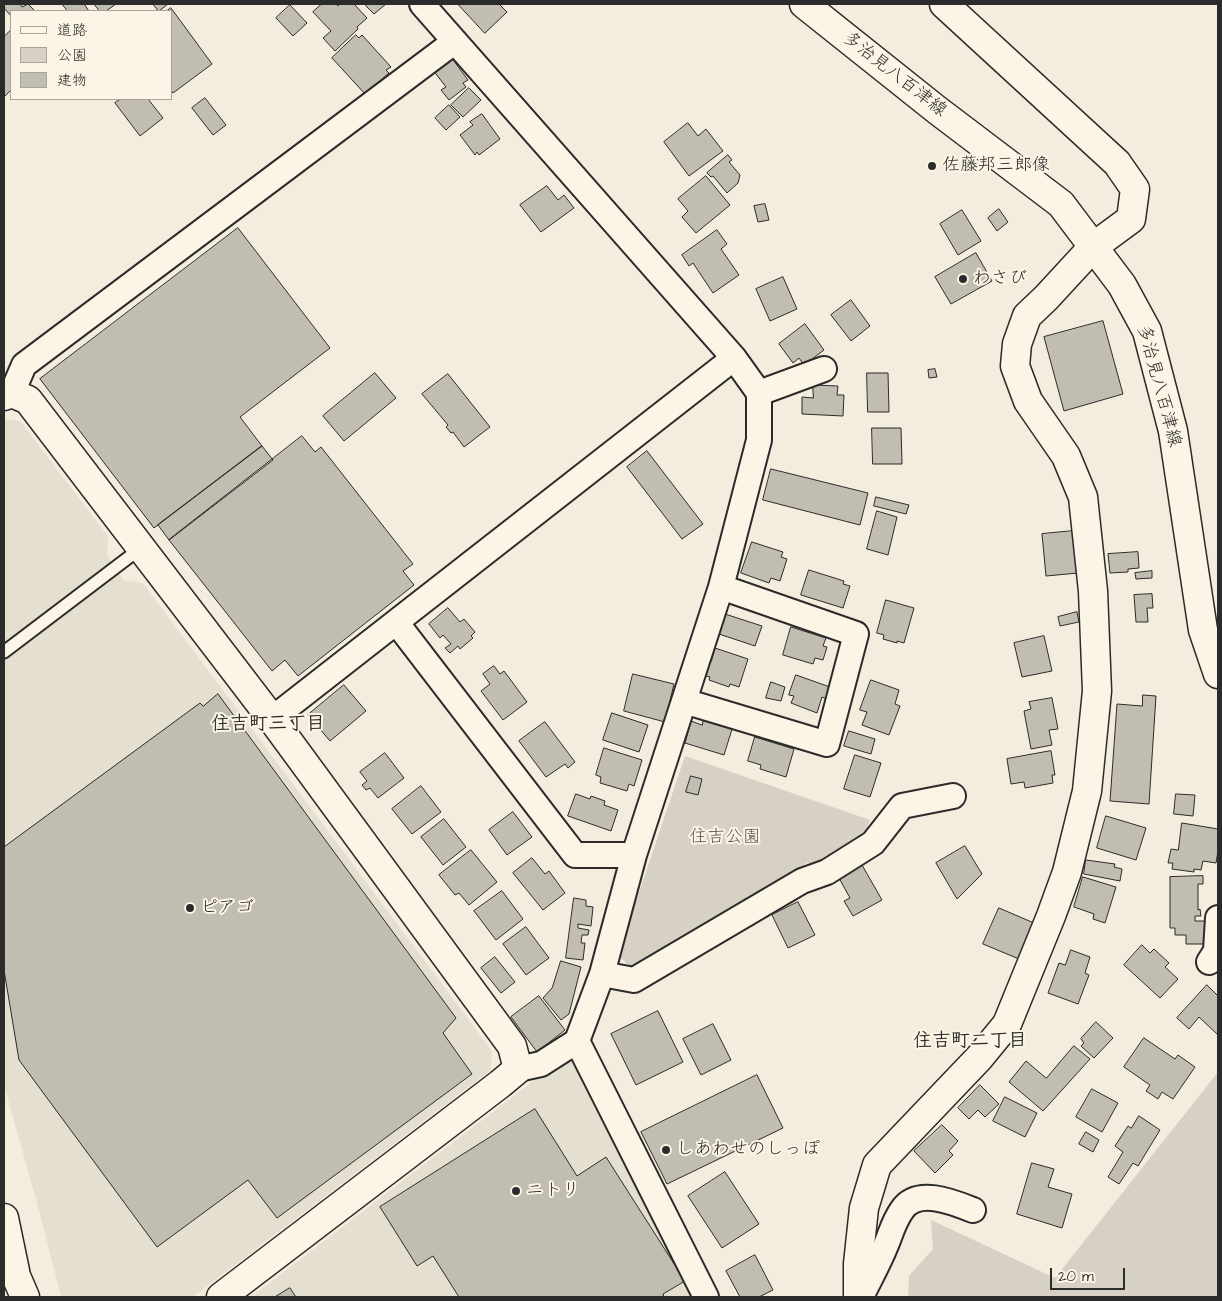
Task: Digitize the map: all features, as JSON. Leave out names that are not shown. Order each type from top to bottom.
[{"type":"main road","name":"多治見八百津線","points":[[804,4],[937,110],[1061,204],[1122,285],[1147,331],[1173,431],[1203,630],[1218,674]]},
{"type":"main road","points":[[860,1297],[858,1264],[864,1208],[877,1165],[980,1057],[1007,1024],[1064,881],[1087,791],[1097,692],[1093,591],[1083,497],[1066,456],[1028,401],[1015,366],[1017,344],[1028,316],[1093,247],[1131,219],[1135,189],[1118,163],[944,4]]},
{"type":"main road","points":[[8,395],[28,400],[272,719],[512,1046],[518,1069],[220,1297]]},
{"type":"main road","points":[[4,1218],[20,1285]]},
{"type":"main road","points":[[4,1248],[20,1285]]},
{"type":"street","points":[[422,4],[734,358],[759,393],[759,440],[721,587],[634,855],[602,974],[577,1041],[541,1064],[518,1069]]},
{"type":"street","points":[[8,395],[24,366],[454,42]]},
{"type":"street","points":[[272,719],[734,358]]},
{"type":"street","points":[[759,393],[824,370]]},
{"type":"street","points":[[684,701],[827,744],[856,634],[721,587]]},
{"type":"street","points":[[396,622],[575,855],[634,855]]},
{"type":"street","points":[[602,974],[634,980],[802,881],[827,872],[873,843],[902,806],[953,796]]},
{"type":"street","points":[[1209,962],[1216,950],[1218,918]]},
{"type":"street","points":[[577,1041],[706,1297]]},
{"type":"street","points":[[860,1297],[885,1247],[895,1221],[903,1208],[912,1200],[945,1199],[973,1210]]},
{"type":"lane","points":[[4,652],[141,548]]},
{"type":"shaded area","name":"ピアゴ","points":[[4,419],[20,421],[108,536],[107,555],[123,580],[143,583],[492,1051],[491,1070],[193,1297],[61,1297],[4,1085]]},
{"type":"shaded area","name":"ニトリ","points":[[566,1056],[576,1061],[695,1297],[251,1297]]},
{"type":"green space","name":"住吉公園","points":[[685,756],[870,820],[864,836],[825,864],[807,863],[632,969],[618,955]]},
{"type":"green space","points":[[1218,1072],[1218,1297],[908,1297],[909,1276],[933,1249],[931,1220],[1055,1278]]},
{"type":"building","points":[[4,4],[20,4],[22,7],[28,4],[34,10],[10,10],[10,15],[4,8]]},
{"type":"building","points":[[62,4],[84,4],[88,10],[67,10]]},
{"type":"building","points":[[94,4],[116,4],[107,10],[99,10]]},
{"type":"building","points":[[153,4],[168,4],[160,10]]},
{"type":"building","points":[[322,4],[336,4],[338,6],[339,4],[354,4],[367,18],[335,51],[323,38],[331,31],[313,12]]},
{"type":"building","points":[[368,4],[386,4],[374,14],[366,6]]},
{"type":"building","points":[[458,4],[499,4],[507,12],[485,33]]},
{"type":"building","points":[[290,5],[307,23],[293,36],[276,18]]},
{"type":"building","points":[[171,8],[212,64],[173,93],[172,10],[168,10]]},
{"type":"building","points":[[10,31],[10,91],[4,97],[4,37]]},
{"type":"building","points":[[356,35],[359,38],[362,35],[391,67],[386,70],[389,73],[365,94],[332,58]]},
{"type":"building","points":[[451,57],[468,80],[463,83],[466,87],[449,100],[441,90],[446,87],[433,70]]},
{"type":"building","points":[[469,88],[481,100],[463,117],[451,105]]},
{"type":"building","points":[[205,98],[226,125],[213,135],[192,108]]},
{"type":"building","points":[[120,100],[149,100],[163,118],[140,136],[115,103]]},
{"type":"building","points":[[449,105],[460,117],[446,130],[435,118]]},
{"type":"building","points":[[482,114],[500,139],[479,155],[477,152],[475,155],[460,135],[473,125],[470,122]]},
{"type":"building","points":[[688,123],[698,136],[706,129],[723,151],[689,176],[664,142]]},
{"type":"building","points":[[728,155],[732,160],[729,162],[740,175],[738,183],[727,193],[713,176],[711,177],[707,173]]},
{"type":"building","points":[[706,176],[730,205],[696,233],[682,217],[688,211],[678,199]]},
{"type":"building","points":[[547,186],[558,200],[564,195],[574,208],[541,232],[520,205]]},
{"type":"building","points":[[765,204],[769,220],[758,222],[754,206]]},
{"type":"building","points":[[999,209],[1008,222],[997,231],[988,218]]},
{"type":"building","points":[[962,210],[981,241],[958,255],[940,224]]},
{"type":"building","points":[[238,228],[330,348],[240,417],[262,446],[154,528],[40,379]]},
{"type":"building","points":[[717,230],[727,244],[721,249],[739,275],[713,293],[693,263],[689,266],[682,255]]},
{"type":"building","name":"わさび","points":[[976,253],[992,281],[951,304],[935,277]]},
{"type":"building","points":[[783,277],[797,309],[770,321],[756,289]]},
{"type":"building","points":[[851,300],[870,326],[851,341],[831,315]]},
{"type":"building","points":[[1103,321],[1123,394],[1064,411],[1044,337]]},
{"type":"building","points":[[805,324],[824,350],[804,365],[799,358],[793,363],[779,344]]},
{"type":"building","points":[[935,369],[937,377],[929,378],[928,370]]},
{"type":"building","points":[[375,373],[396,398],[344,441],[323,416]]},
{"type":"building","points":[[867,373],[888,373],[889,412],[868,412]]},
{"type":"building","points":[[448,374],[490,427],[464,447],[453,432],[451,433],[446,427],[448,425],[422,394]]},
{"type":"building","points":[[813,385],[838,386],[837,395],[844,395],[843,416],[802,414],[802,397],[813,398]]},
{"type":"building","points":[[872,428],[901,428],[902,464],[873,464]]},
{"type":"building","points":[[302,436],[315,452],[321,447],[413,564],[403,571],[414,585],[298,676],[285,660],[272,671],[169,540]]},
{"type":"building","points":[[262,446],[273,460],[169,540],[158,525]]},
{"type":"building","points":[[647,451],[703,524],[682,539],[627,467]]},
{"type":"building","points":[[771,469],[868,493],[860,525],[763,500]]},
{"type":"building","points":[[876,497],[909,505],[906,514],[874,506]]},
{"type":"building","points":[[877,511],[897,517],[888,555],[867,549]]},
{"type":"building","points":[[1073,531],[1078,573],[1046,576],[1042,534]]},
{"type":"building","points":[[752,542],[783,552],[781,557],[787,559],[780,581],[771,578],[769,583],[741,573]]},
{"type":"building","points":[[1138,552],[1139,568],[1128,569],[1128,572],[1110,573],[1108,554]]},
{"type":"building","points":[[809,570],[844,581],[843,584],[850,586],[843,608],[801,595]]},
{"type":"building","points":[[1152,571],[1152,578],[1136,579],[1135,573]]},
{"type":"building","points":[[1152,594],[1153,608],[1147,608],[1148,622],[1136,622],[1134,595]]},
{"type":"building","points":[[886,600],[914,608],[904,643],[883,639],[884,635],[877,633]]},
{"type":"building","points":[[448,608],[460,622],[464,619],[475,632],[471,636],[473,638],[460,649],[458,646],[450,653],[445,648],[451,644],[443,635],[440,638],[429,624]]},
{"type":"building","points":[[1077,612],[1079,622],[1060,626],[1058,617]]},
{"type":"building","points":[[725,614],[762,626],[755,646],[719,634]]},
{"type":"building","points":[[791,627],[826,638],[823,646],[827,647],[823,660],[815,658],[813,664],[783,655]]},
{"type":"building","points":[[1044,636],[1052,671],[1022,677],[1014,643]]},
{"type":"building","points":[[715,648],[748,659],[739,687],[730,684],[729,687],[709,680],[710,677],[702,675],[707,659],[711,661]]},
{"type":"building","points":[[494,666],[500,674],[504,671],[527,702],[503,720],[481,691],[490,684],[483,674]]},
{"type":"building","points":[[633,674],[674,684],[665,722],[624,711]]},
{"type":"building","points":[[796,675],[830,687],[827,699],[822,697],[817,713],[791,703],[794,696],[789,695]]},
{"type":"building","points":[[871,680],[899,690],[895,704],[900,706],[889,735],[862,725],[867,712],[860,710]]},
{"type":"building","points":[[771,682],[785,687],[781,701],[766,698]]},
{"type":"building","points":[[344,685],[366,711],[330,741],[308,715]]},
{"type":"building","name":"ピアゴ","points":[[218,694],[456,1018],[443,1033],[472,1074],[277,1218],[248,1180],[157,1247],[19,1060],[4,970],[4,847],[200,703],[203,706]]},
{"type":"building","points":[[1143,695],[1156,696],[1149,804],[1110,801],[1117,704],[1142,706]]},
{"type":"building","points":[[1052,698],[1058,729],[1049,730],[1052,745],[1031,749],[1024,711],[1031,709],[1029,702]]},
{"type":"building","points":[[612,713],[648,725],[639,752],[603,740]]},
{"type":"building","points":[[704,717],[733,726],[724,755],[685,743],[691,721],[702,725]]},
{"type":"building","points":[[545,722],[575,762],[568,768],[565,764],[546,777],[519,741]]},
{"type":"building","points":[[849,731],[875,739],[871,754],[844,746]]},
{"type":"building","points":[[755,737],[794,749],[786,777],[760,769],[761,765],[748,761]]},
{"type":"building","points":[[604,748],[642,760],[634,786],[629,784],[627,791],[600,783],[601,777],[596,775]]},
{"type":"building","points":[[1051,751],[1055,775],[1052,775],[1053,783],[1025,788],[1024,782],[1011,784],[1007,759]]},
{"type":"building","points":[[385,753],[404,778],[378,798],[370,788],[366,790],[362,785],[367,781],[360,772]]},
{"type":"building","points":[[855,755],[881,763],[870,797],[844,789]]},
{"type":"building","points":[[691,776],[702,779],[698,795],[686,792]]},
{"type":"building","points":[[421,786],[441,812],[412,834],[392,809]]},
{"type":"building","points":[[576,794],[590,799],[591,796],[605,801],[604,805],[618,810],[611,831],[568,816]]},
{"type":"building","points":[[1176,794],[1195,795],[1193,816],[1174,814]]},
{"type":"building","points":[[513,812],[532,837],[507,855],[489,830]]},
{"type":"building","points":[[1106,816],[1146,828],[1136,860],[1097,848]]},
{"type":"building","points":[[444,819],[466,847],[443,865],[421,837]]},
{"type":"building","points":[[1182,823],[1218,829],[1216,863],[1203,861],[1201,870],[1194,869],[1194,872],[1172,869],[1173,863],[1168,863],[1171,849],[1178,850]]},
{"type":"building","points":[[965,846],[982,874],[957,899],[936,863]]},
{"type":"building","points":[[471,850],[497,882],[469,905],[459,893],[455,895],[439,875]]},
{"type":"building","points":[[532,858],[545,874],[549,871],[565,893],[543,910],[513,873]]},
{"type":"building","points":[[1086,860],[1115,864],[1114,867],[1122,869],[1120,881],[1084,874]]},
{"type":"building","points":[[862,865],[882,900],[853,916],[844,901],[850,898],[839,878]]},
{"type":"building","points":[[1203,876],[1203,884],[1198,884],[1198,910],[1200,909],[1201,916],[1195,916],[1195,921],[1205,921],[1206,944],[1186,944],[1186,935],[1175,935],[1175,928],[1170,928],[1170,877]]},
{"type":"building","points":[[1083,877],[1116,887],[1105,923],[1093,919],[1094,914],[1074,907]]},
{"type":"building","points":[[502,891],[523,919],[496,940],[474,911]]},
{"type":"building","points":[[574,898],[586,900],[586,906],[593,907],[591,926],[578,924],[578,928],[589,930],[588,935],[582,935],[581,943],[585,943],[583,960],[566,958]]},
{"type":"building","points":[[798,902],[815,935],[788,948],[772,915]]},
{"type":"building","points":[[999,908],[1034,923],[1019,959],[983,944]]},
{"type":"building","points":[[526,927],[549,958],[526,975],[503,944]]},
{"type":"building","points":[[1142,945],[1150,953],[1154,949],[1169,963],[1165,967],[1178,979],[1160,998],[1124,965]]},
{"type":"building","points":[[1071,950],[1090,957],[1085,973],[1089,975],[1078,1004],[1048,993],[1059,963],[1065,965]]},
{"type":"building","points":[[495,957],[515,982],[501,993],[481,968]]},
{"type":"building","points":[[561,961],[581,967],[569,1014],[561,1020],[543,998],[552,988]]},
{"type":"building","points":[[1207,985],[1218,996],[1218,1035],[1199,1017],[1189,1029],[1177,1018]]},
{"type":"building","points":[[539,996],[565,1030],[537,1052],[511,1017]]},
{"type":"building","points":[[658,1011],[683,1062],[636,1085],[611,1034]]},
{"type":"building","points":[[1096,1022],[1113,1038],[1094,1058],[1081,1046],[1084,1043],[1081,1039]]},
{"type":"building","points":[[713,1024],[731,1060],[701,1075],[683,1039]]},
{"type":"building","points":[[1144,1038],[1175,1059],[1178,1055],[1195,1067],[1173,1099],[1162,1092],[1158,1099],[1146,1091],[1150,1085],[1124,1067]]},
{"type":"building","points":[[1074,1046],[1090,1059],[1043,1111],[1009,1082],[1026,1061],[1046,1078]]},
{"type":"building","points":[[757,1075],[783,1128],[667,1184],[641,1132]]},
{"type":"building","points":[[980,1085],[999,1104],[985,1117],[978,1110],[969,1119],[958,1108]]},
{"type":"building","points":[[1092,1089],[1118,1103],[1102,1132],[1076,1117]]},
{"type":"building","points":[[1005,1097],[1037,1113],[1025,1137],[993,1121]]},
{"type":"building","name":"ニトリ","points":[[535,1109],[577,1176],[606,1157],[685,1281],[663,1294],[664,1297],[459,1297],[433,1256],[417,1266],[380,1207]]},
{"type":"building","points":[[1139,1116],[1160,1130],[1138,1166],[1133,1163],[1119,1184],[1108,1177],[1123,1152],[1115,1146],[1128,1126],[1131,1128]]},
{"type":"building","points":[[942,1125],[958,1141],[949,1151],[953,1155],[935,1173],[914,1151]]},
{"type":"building","points":[[1086,1132],[1099,1140],[1093,1152],[1079,1144]]},
{"type":"building","points":[[1032,1163],[1054,1169],[1048,1187],[1072,1194],[1062,1228],[1017,1214]]},
{"type":"building","points":[[725,1172],[759,1224],[722,1248],[688,1196]]},
{"type":"building","points":[[755,1255],[773,1290],[759,1297],[740,1297],[726,1271]]},
{"type":"building","points":[[290,1288],[296,1297],[275,1297]]},
{"type":"place","name":"佐藤邦三郎像","points":[[932,166]]},
{"type":"place","name":"わさび","points":[[963,279]]},
{"type":"place","name":"ピアゴ","points":[[190,908]]},
{"type":"place","name":"しあわせのしっぽ","points":[[666,1150]]},
{"type":"place","name":"ニトリ","points":[[516,1191]]},
{"type":"district","name":"住吉町三丁目","points":[[268,725]]},
{"type":"district","name":"住吉町二丁目","points":[[970,1042]]}]
